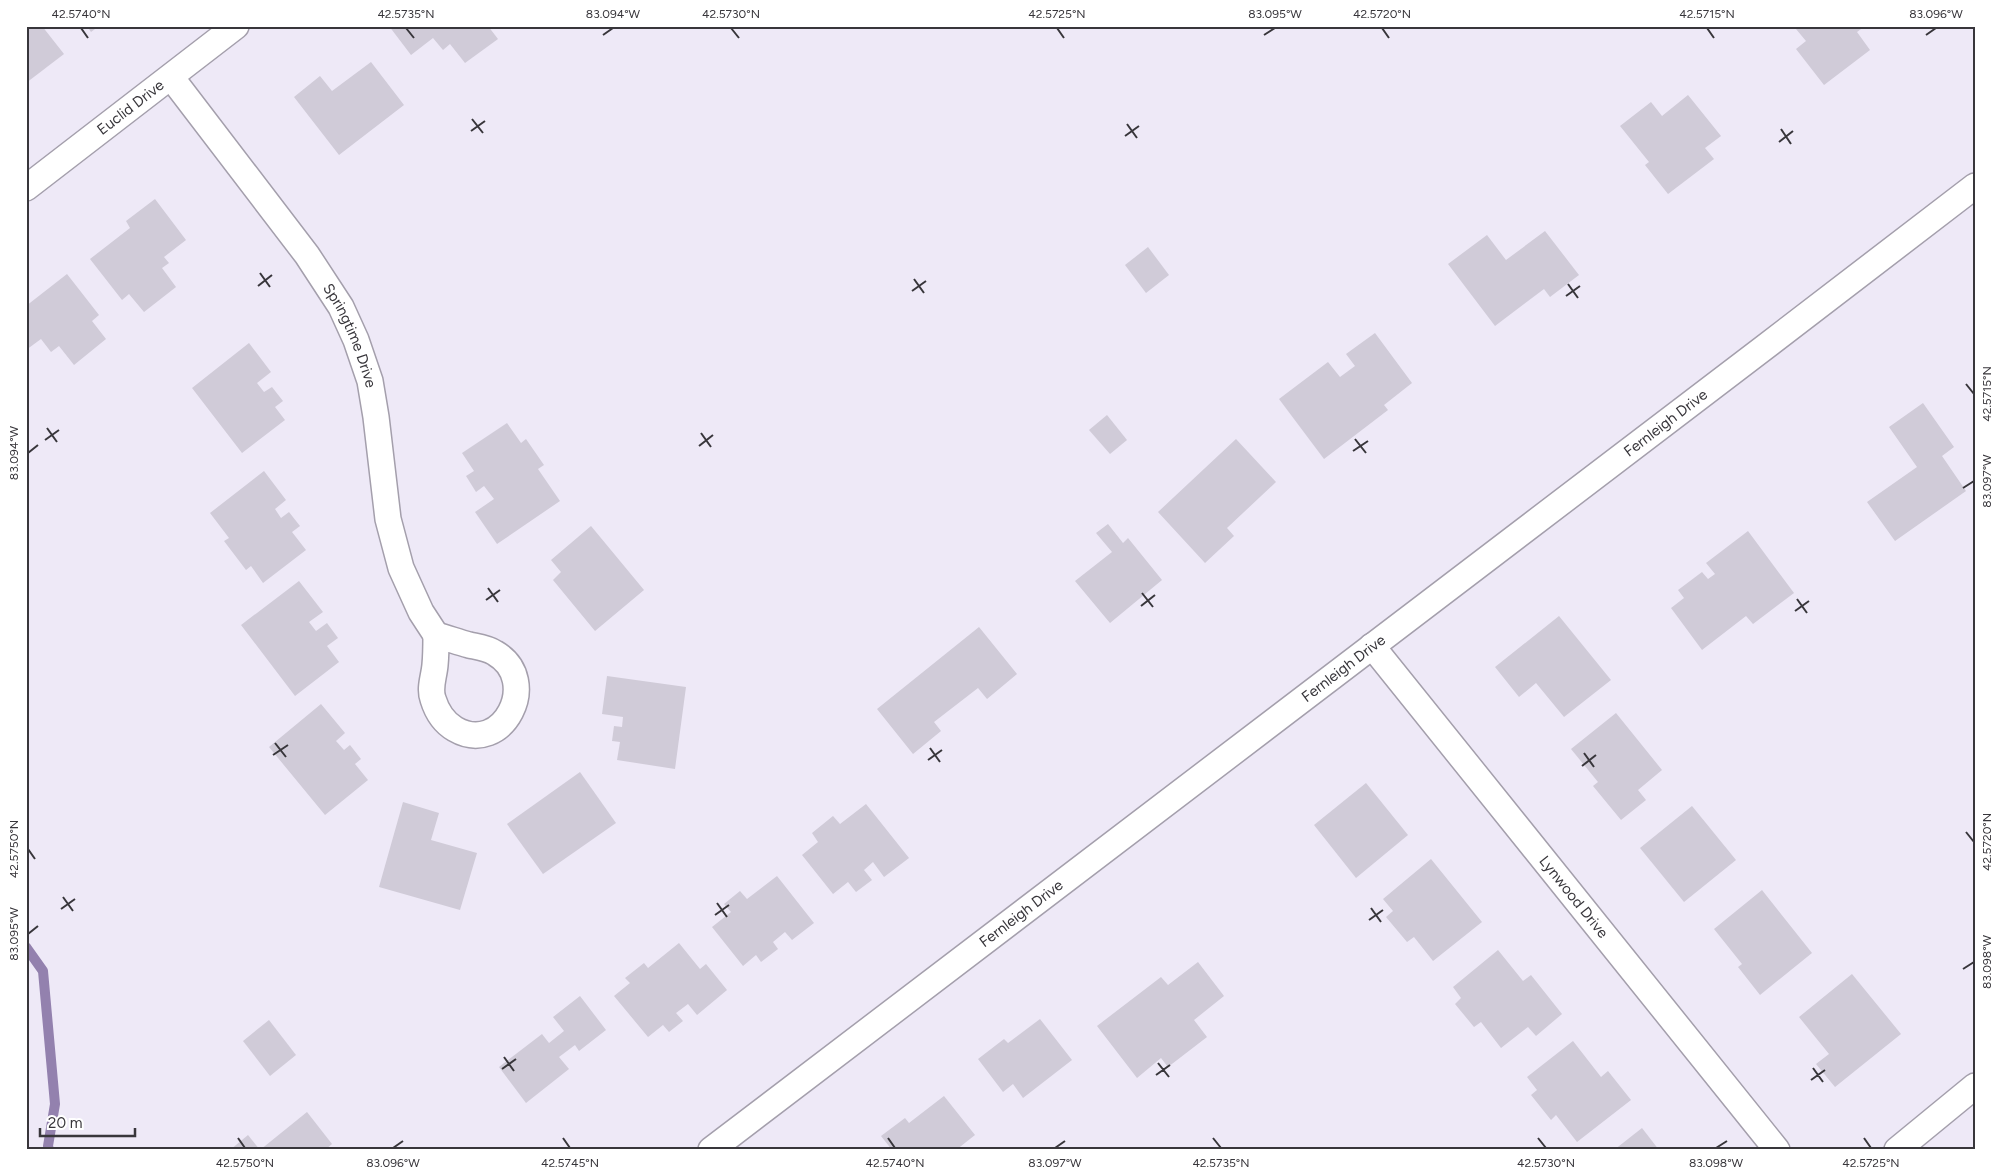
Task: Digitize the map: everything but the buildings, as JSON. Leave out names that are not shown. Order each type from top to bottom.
[{"type":"street","name":"Euclid Drive","points":[[26,188],[236,26]]},
{"type":"street","name":"Springtime Drive","points":[[170,77],[307,256],[341,307],[356,340],[370,381],[388,520],[401,568],[421,612],[436,635]]},
{"type":"street","name":"Fernleigh Drive","points":[[711,1150],[998,930],[1153,815],[1975,186]]},
{"type":"street","name":"Lynwood Drive","points":[[1372,646],[1777,1150]]},
{"type":"street","points":[[1897,1150],[1975,1086]]},
{"type":"waterway","points":[[26,947],[43,971],[55,1104],[48,1146],[49,1150]]}]
